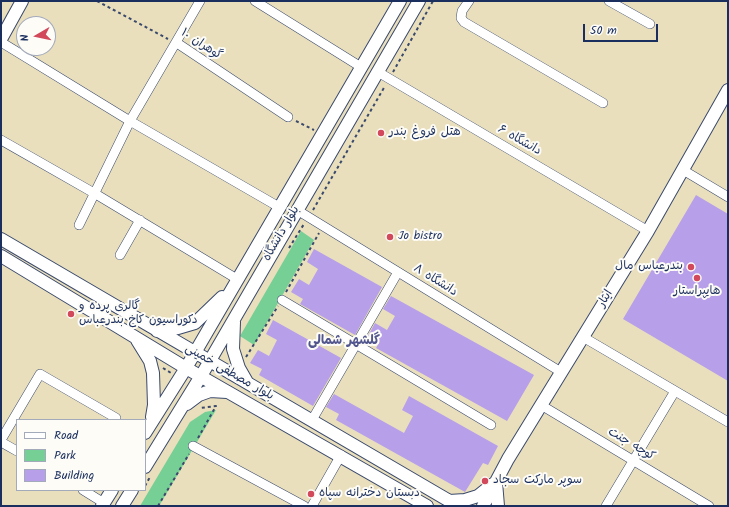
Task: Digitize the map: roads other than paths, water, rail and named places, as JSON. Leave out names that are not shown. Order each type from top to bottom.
[{"type":"main road","points":[[1,40],[22,1]]},
{"type":"main road","name":"بلوار دانشگاه","points":[[148,428],[186,368],[400,1]]},
{"type":"main road","name":"بلوار دانشگاه","points":[[149,470],[173,420],[201,376],[419,1]]},
{"type":"main road","name":"ایثار","points":[[483,506],[541,405],[648,231],[728,90]]},
{"type":"main road","name":"بلوار مصطفی خمینی","points":[[1,239],[209,362],[248,383],[453,503]]},
{"type":"main road","name":"بلوار مصطفی خمینی","points":[[1,256],[186,368],[341,455],[427,506]]},
{"type":"main road","points":[[156,331],[178,328],[195,323],[235,284]]},
{"type":"main road","points":[[235,316],[232,333],[233,349],[239,368],[248,383]]},
{"type":"main road","points":[[134,336],[144,349],[150,361],[153,373],[154,405],[148,428]]},
{"type":"main road","points":[[173,420],[187,403],[199,395],[210,391],[232,393]]},
{"type":"main road","points":[[453,503],[478,496],[496,482]]},
{"type":"main road","points":[[496,482],[498,506]]},
{"type":"main road","points":[[103,504],[111,491]]},
{"type":"main road","points":[[122,506],[131,491]]},
{"type":"street","points":[[78,225],[130,122],[200,1]]},
{"type":"street","points":[[255,1],[361,67]]},
{"type":"street","points":[[469,1],[462,11],[461,18],[464,22],[603,103]]},
{"type":"street","points":[[609,1],[650,24]]},
{"type":"street","points":[[1,40],[130,122],[279,207]]},
{"type":"street","name":"گوهران ۱۰","points":[[176,43],[288,117]]},
{"type":"street","name":"دانشگاه ۶","points":[[378,72],[648,231]]},
{"type":"street","points":[[1,140],[140,220],[235,284]]},
{"type":"street","points":[[683,170],[728,197]]},
{"type":"street","name":"دانشگاه ۸","points":[[297,210],[561,372]]},
{"type":"street","points":[[120,255],[140,220]]},
{"type":"street","points":[[312,420],[398,272]]},
{"type":"street","points":[[282,300],[357,343],[491,425]]},
{"type":"street","points":[[583,337],[728,422]]},
{"type":"street","points":[[16,450],[1,441],[40,374],[116,418]]},
{"type":"street","points":[[606,506],[675,391]]},
{"type":"street","name":"کوچه جنت","points":[[541,405],[708,506]]},
{"type":"street","points":[[193,446],[304,506]]},
{"type":"street","points":[[312,506],[341,455]]},
{"type":"street","points":[[84,491],[103,504]]},
{"type":"place","name":"هتل فروغ بندر","points":[[381,133]]},
{"type":"place","name":"Jo bistro","points":[[390,237]]},
{"type":"place","name":"بندرعباس مال","points":[[691,267]]},
{"type":"place","name":"هایپراستار","points":[[697,278]]},
{"type":"place","name":"گالری پرده و دکوراسیون کاخ بندرعباس","points":[[71,314]]},
{"type":"place","name":"سوپر مارکت سجاد","points":[[485,481]]},
{"type":"place","name":"دبستان دخترانه سپاه","points":[[311,494]]},
{"type":"district","name":"گلشهر شمالی","points":[[344,342]]}]
